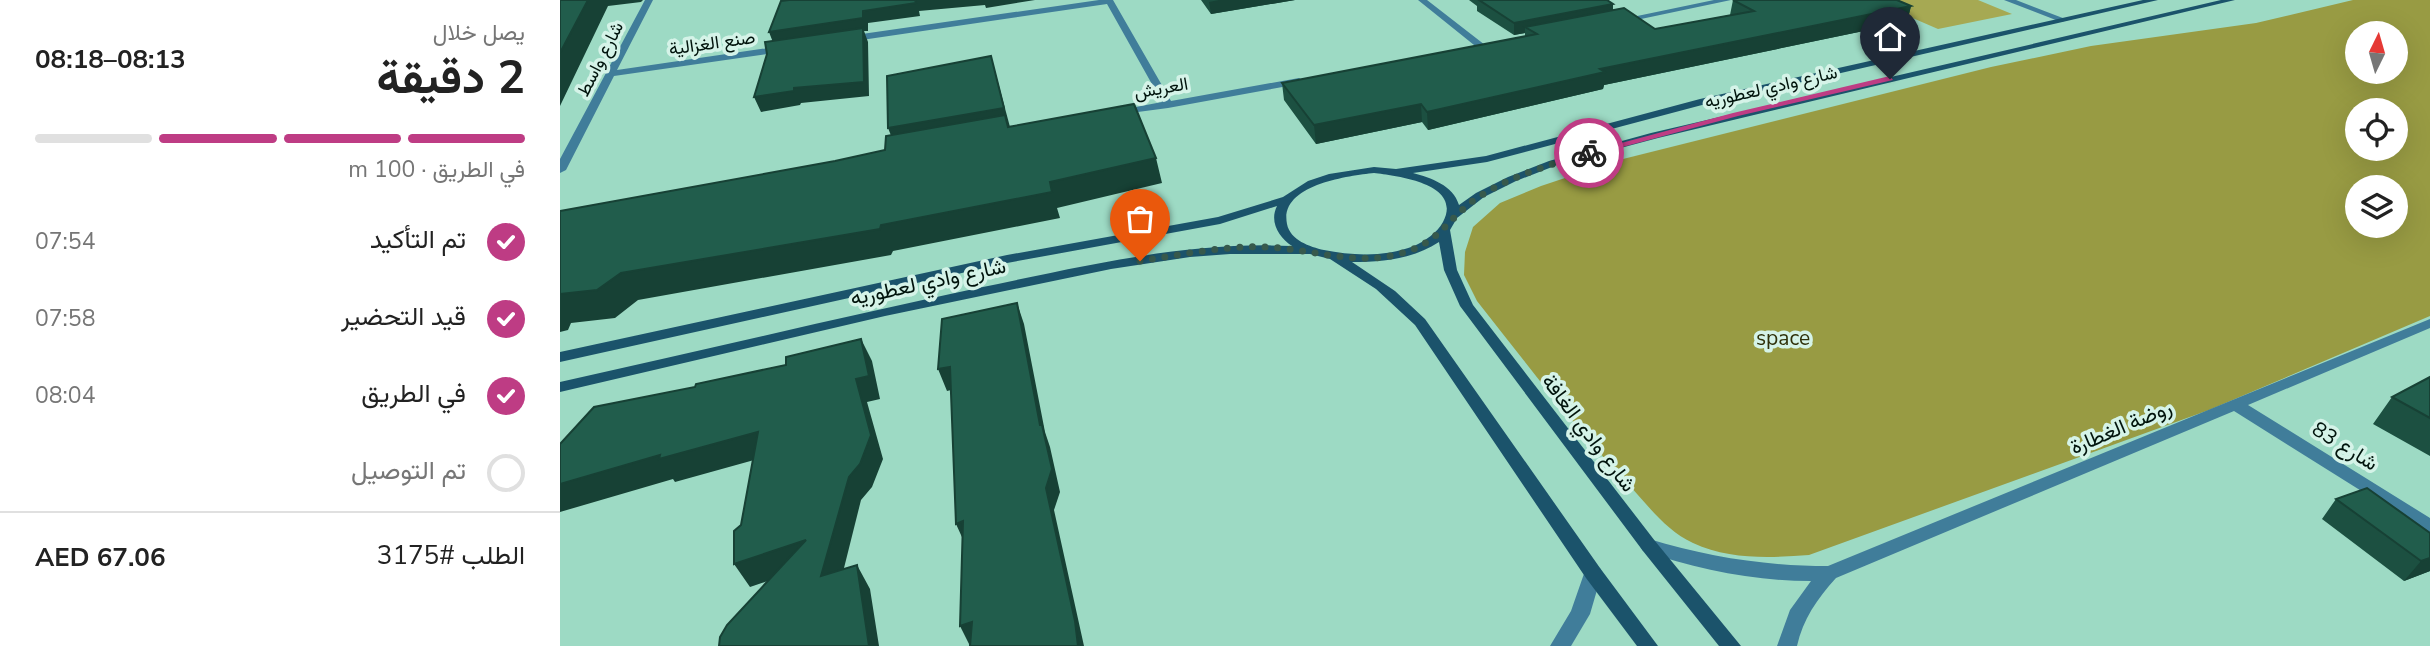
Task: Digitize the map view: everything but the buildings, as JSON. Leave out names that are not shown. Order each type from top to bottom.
[{"type":"street","name":"شارع واسط","points":[[560,170],[649,0]]},
{"type":"street","points":[[832,42],[1109,0],[1168,105]]},
{"type":"street","points":[[1422,0],[1482,47]]},
{"type":"street","points":[[1604,24],[1727,0]]},
{"type":"street","points":[[2008,0],[2064,20]]},
{"type":"street","name":"شارع وادي لعطوريه","points":[[560,357],[1007,259],[1220,220],[1288,199],[1304,187],[1336,175],[1374,170],[1399,172],[1487,159],[1700,102],[2154,0]]},
{"type":"street","name":"شارع وادي لعطوريه","points":[[1453,215],[1480,195],[1553,163],[1655,135],[2231,0]]},
{"type":"street","points":[[1469,50],[1496,45]]},
{"type":"street","name":"صنع الغزالية","points":[[611,74],[791,48]]},
{"type":"street","name":"العريش","points":[[1103,116],[1310,79]]},
{"type":"street","points":[[1336,258],[1368,259],[1399,254],[1426,244],[1444,231],[1453,215],[1452,200],[1441,188],[1422,178],[1399,172]]},
{"type":"street","points":[[1288,199],[1280,213],[1281,227],[1290,240],[1308,250],[1336,258],[1374,279],[1397,297],[1420,321],[1593,573],[1648,646]]},
{"type":"street","name":"شارع وادي الغافة","points":[[1444,231],[1451,277],[1467,306],[1649,546],[1731,646]]},
{"type":"street","name":"شارع وادي لعطوريه","points":[[560,387],[903,308],[1116,265],[1227,249],[1264,247],[1308,250]]},
{"type":"street","name":"روضة الغطارة","points":[[1649,546],[1683,558],[1756,572],[1829,573],[2430,323]]},
{"type":"street","name":"شارع 83","points":[[2235,404],[2430,527]]},
{"type":"street","points":[[1560,646],[1580,614],[1593,573]]},
{"type":"street","name":"روضة الغطارة","points":[[1787,646],[1789,633],[1805,600],[1829,573]]},
{"type":"green space","points":[[1871,0],[1978,0],[2012,14],[1938,29]]},
{"type":"green space","name":"space","points":[[2353,0],[2430,0],[2430,316],[2209,410],[1809,555],[1765,557],[1707,549],[1684,538],[1667,525],[1571,419],[1477,301],[1464,275],[1465,252],[1473,227],[1500,203],[1541,186],[1619,160],[1991,67],[2091,46],[2256,23]]},
{"type":"way so far","points":[[1140,261],[1227,249],[1264,247],[1308,250],[1336,258],[1368,259],[1399,254],[1426,244],[1444,231],[1453,215],[1480,195],[1553,163],[1589,153]]},
{"type":"route","points":[[1589,153],[1736,114],[1890,79]]}]
